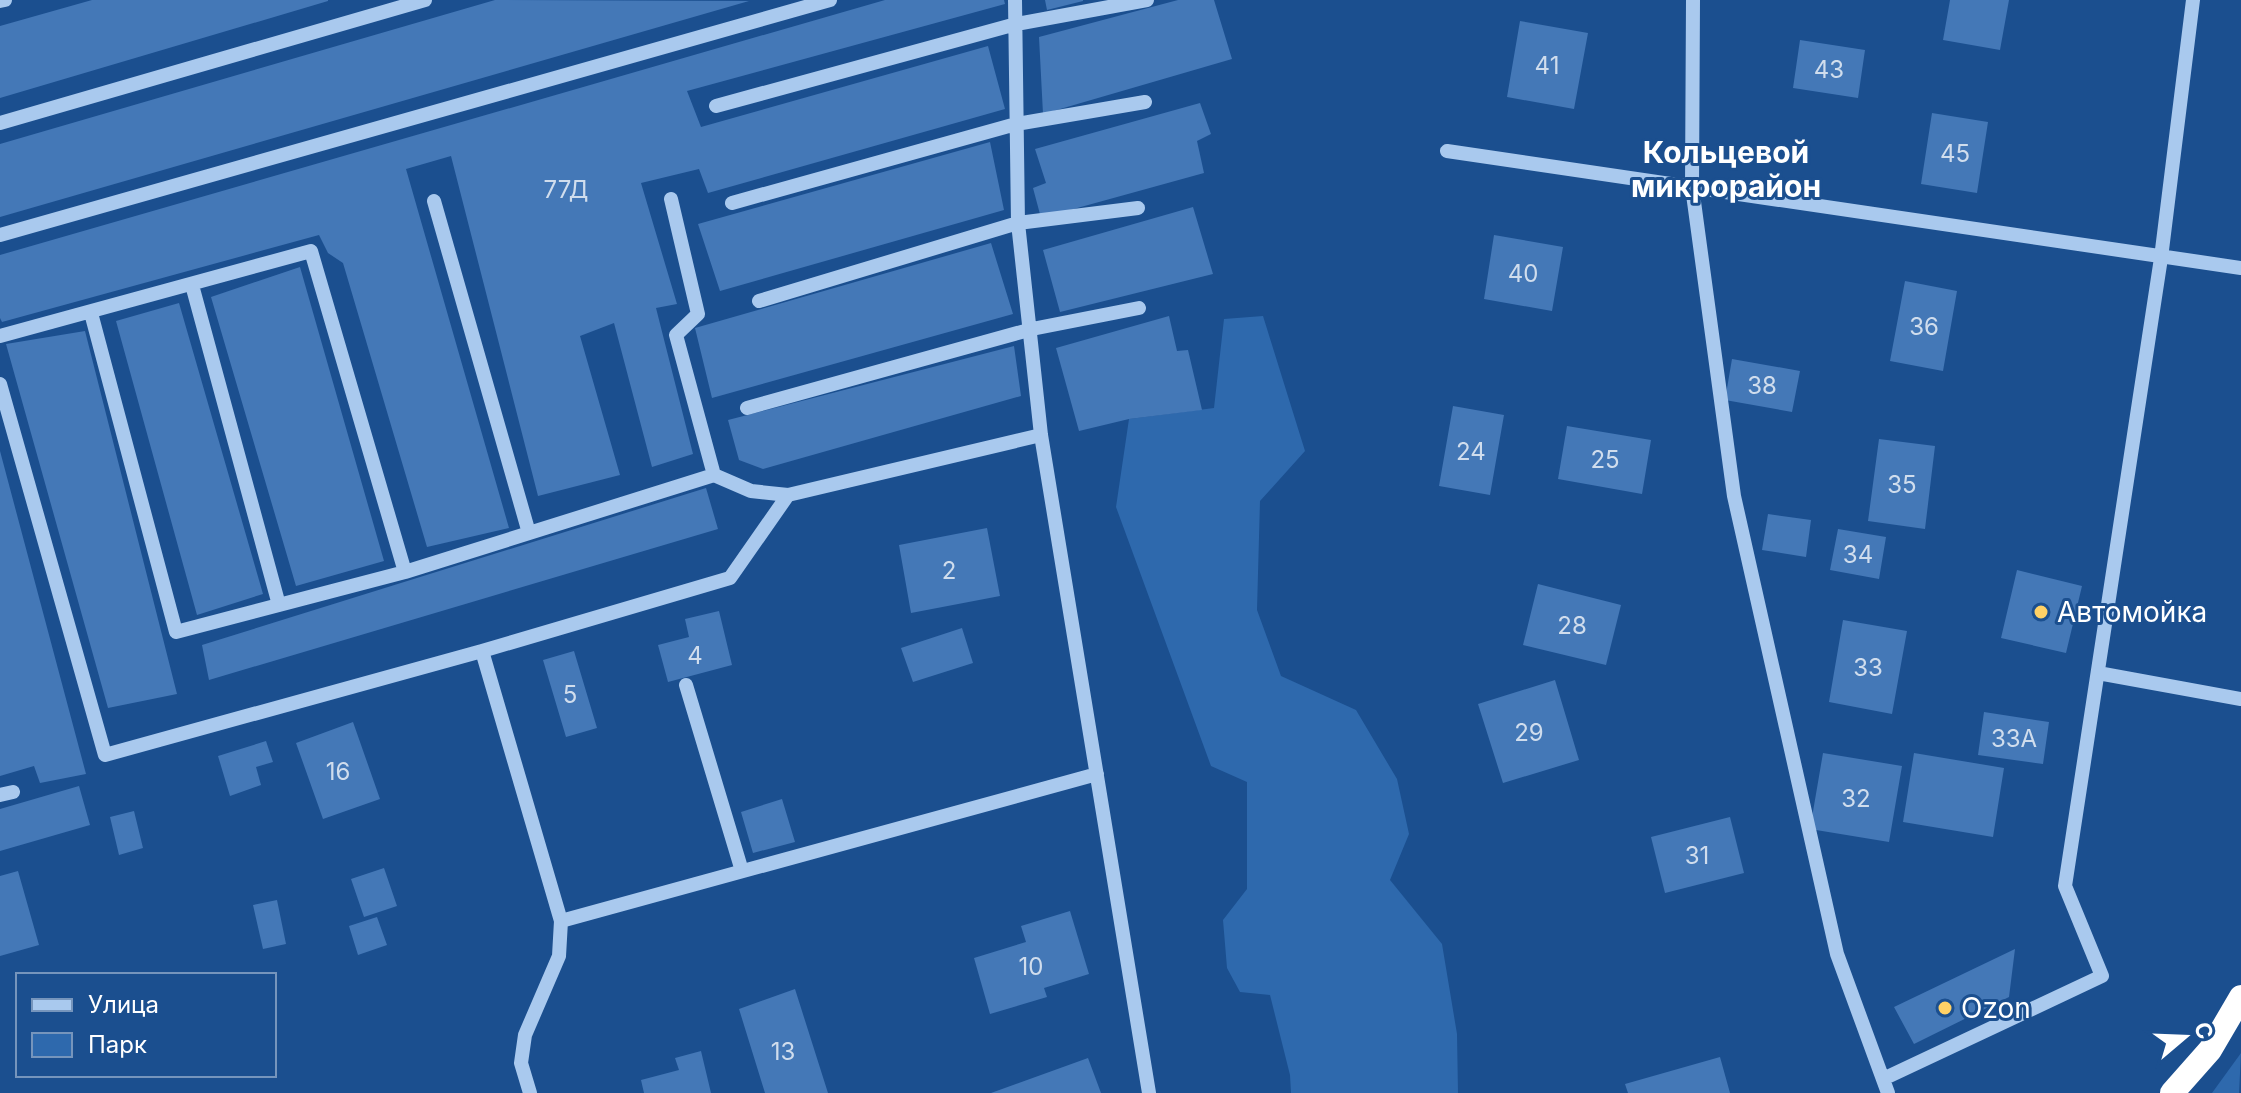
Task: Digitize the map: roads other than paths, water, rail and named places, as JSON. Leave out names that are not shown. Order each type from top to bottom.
[{"type":"highway","points":[[2172,1093],[2210,1050],[2241,997]]},
{"type":"street","points":[[0,123],[425,0]]},
{"type":"street","points":[[0,235],[830,0]]},
{"type":"street","points":[[1015,0],[1018,223],[1032,329],[1041,435],[1149,1093]]},
{"type":"street","points":[[716,106],[1016,24],[1147,0]]},
{"type":"street","points":[[1693,0],[1692,187],[1734,496],[1837,954],[1886,1086],[2102,976],[2065,886],[2161,258],[2193,0]]},
{"type":"street","points":[[732,203],[1016,124],[1145,102]]},
{"type":"street","points":[[1447,151],[2241,268]]},
{"type":"street","points":[[671,199],[698,314],[676,335],[714,475]]},
{"type":"street","points":[[434,201],[529,533]]},
{"type":"street","points":[[759,301],[1018,223],[1138,208]]},
{"type":"street","points":[[0,336],[311,251],[405,572]]},
{"type":"street","points":[[192,285],[279,605]]},
{"type":"street","points":[[747,408],[1032,329],[1139,308]]},
{"type":"street","points":[[91,313],[176,632],[405,572],[714,475],[751,491],[788,495],[1041,435]]},
{"type":"street","points":[[0,384],[105,755],[482,651],[730,578],[788,495]]},
{"type":"street","points":[[482,651],[561,921],[559,956],[525,1035],[521,1063],[530,1093]]},
{"type":"street","points":[[2098,673],[2241,699]]},
{"type":"street","points":[[686,685],[742,871]]},
{"type":"street","points":[[561,921],[1097,774]]},
{"type":"place","name":"Автомойка","points":[[2041,612]]},
{"type":"place","name":"Ozon","points":[[1945,1008]]},
{"type":"district","name":"Кольцевой микрорайон","points":[[1726,169]]}]
